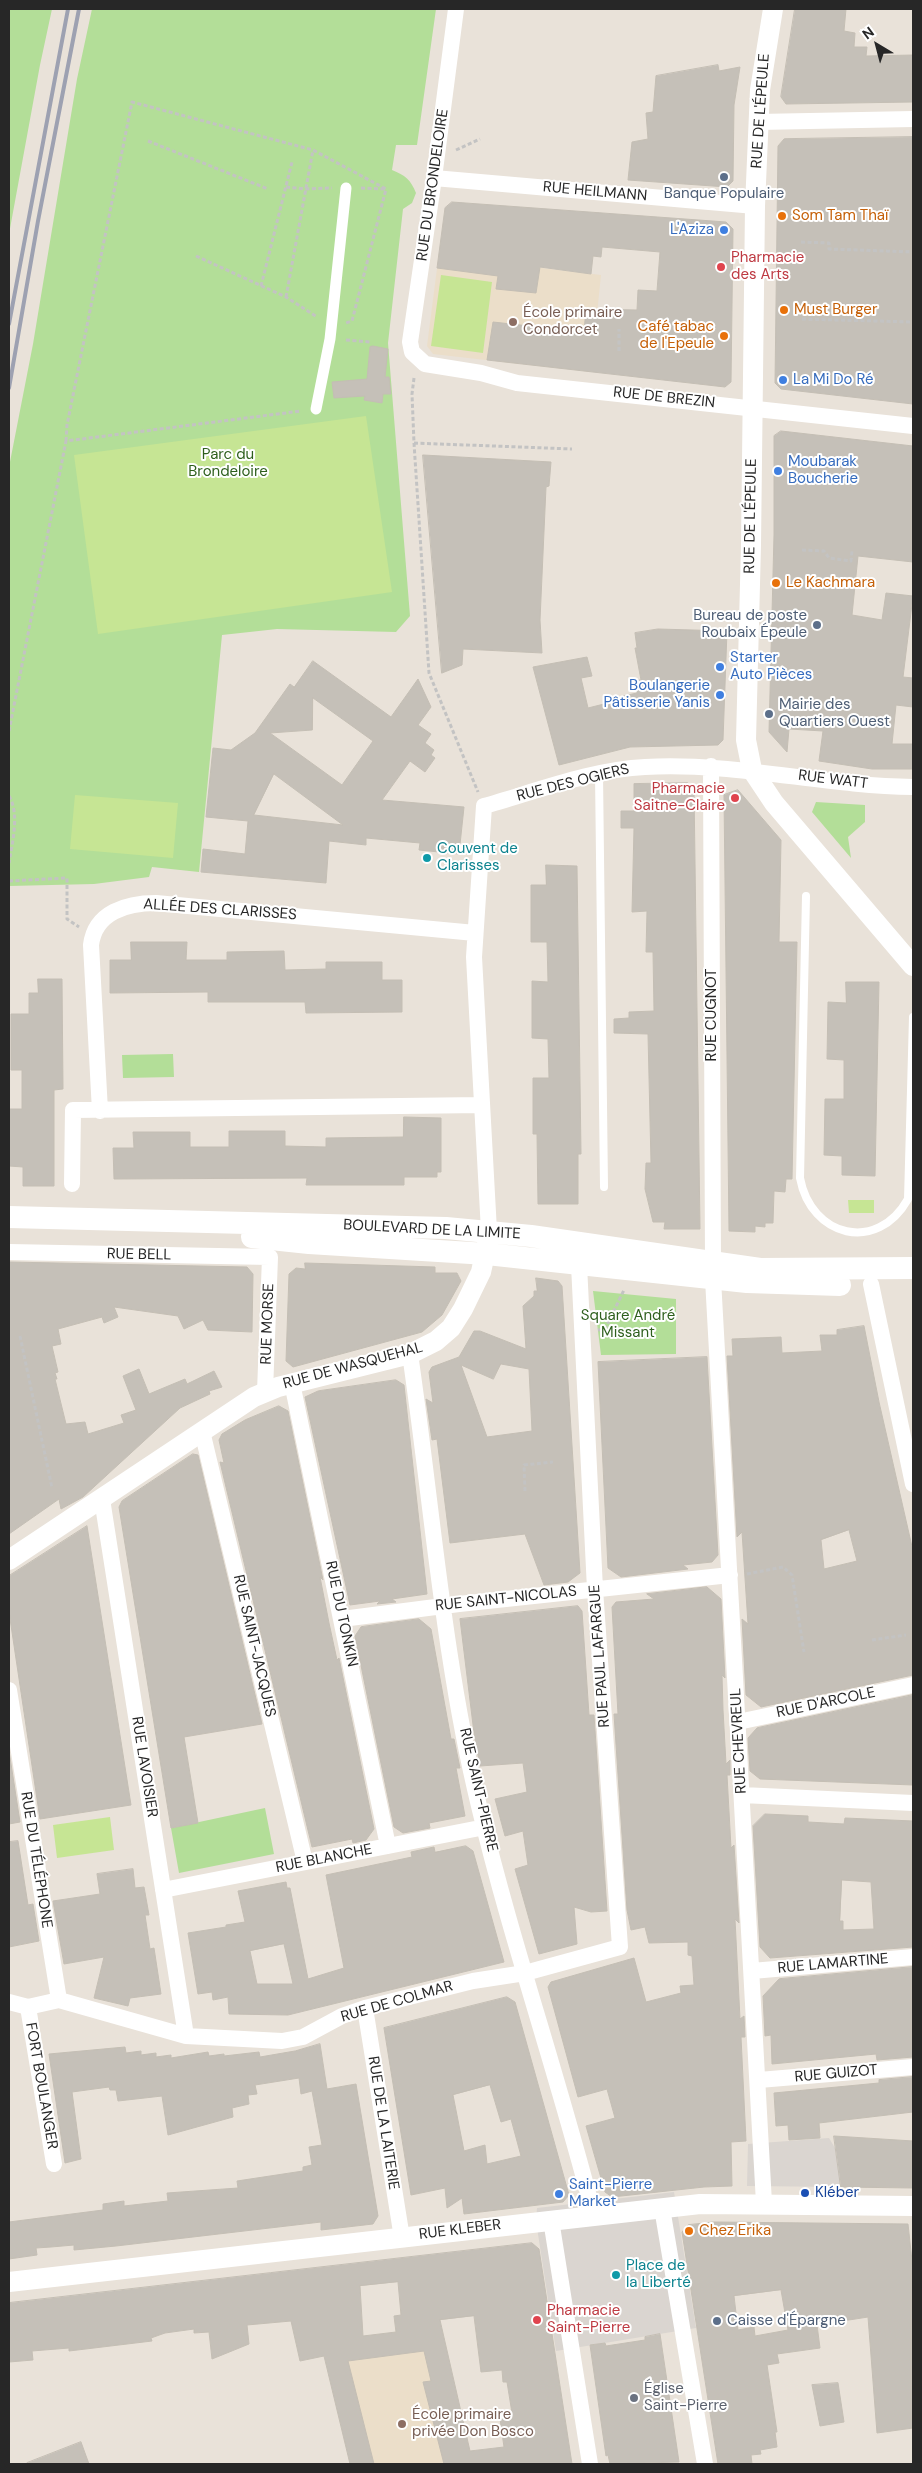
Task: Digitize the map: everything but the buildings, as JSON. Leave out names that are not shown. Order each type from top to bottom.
[{"type":"main road","name":"BOULEVARD DE LA LIMITE","points":[[9,1217],[419,1226],[489,1230],[780,1285],[913,1283]]},
{"type":"main road","name":"BOULEVARD DE LA LIMITE","points":[[9,1230],[263,1237],[309,1243],[487,1254],[633,1271],[913,1268]]},
{"type":"street","name":"RUE DU BRONDELOIRE","points":[[417,359],[410,342],[437,159],[456,9]]},
{"type":"street","name":"RUE DE L'ÉPEULE","points":[[773,9],[760,90],[758,122],[746,740],[752,770],[774,803],[913,966]]},
{"type":"street","points":[[758,122],[913,120]]},
{"type":"street","name":"RUE HEILMANN","points":[[434,178],[755,206]]},
{"type":"street","points":[[316,409],[330,339],[346,188]]},
{"type":"street","name":"RUE DE BREZIN","points":[[417,359],[435,368],[481,373],[517,383],[913,426]]},
{"type":"street","name":"RUE DES OGIERS","points":[[484,806],[599,774],[644,767],[711,766],[752,770]]},
{"type":"street","name":"RUE CUGNOT","points":[[711,766],[713,1271]]},
{"type":"street","name":"RUE WATT","points":[[752,770],[846,782],[913,787]]},
{"type":"street","name":"RUE DE WASQUEHAL","points":[[9,1560],[242,1404],[265,1392],[292,1383],[410,1354],[428,1347],[443,1336],[457,1320],[476,1284],[487,1254],[489,1230],[474,980],[475,932],[484,806]]},
{"type":"street","name":"ALLÉE DES CLARISSES","points":[[92,935],[96,926],[110,913],[130,905],[145,903],[475,932]]},
{"type":"street","points":[[92,935],[91,956],[100,1111]]},
{"type":"street","points":[[72,1184],[73,1110],[482,1105]]},
{"type":"street","name":"RUE BELL","points":[[9,1252],[270,1257]]},
{"type":"street","name":"RUE MORSE","points":[[265,1392],[270,1257]]},
{"type":"street","name":"RUE PAUL LAFARGUE","points":[[525,1973],[620,1947],[595,1589],[579,1265]]},
{"type":"street","name":"RUE CHEVREUL","points":[[713,1271],[759,2080],[764,2203]]},
{"type":"street","points":[[871,1284],[913,1482]]},
{"type":"street","name":"RUE SAINT-PIERRE","points":[[410,1354],[443,1606],[473,1779],[525,1973],[594,2216]]},
{"type":"street","name":"RUE DU TONKIN","points":[[292,1383],[388,1846]]},
{"type":"street","name":"RUE SAINT-JACQUES","points":[[202,1430],[305,1862]]},
{"type":"street","name":"RUE LAVOISIER","points":[[102,1499],[186,2036]]},
{"type":"street","name":"RUE SAINT-NICOLAS","points":[[342,1619],[443,1606],[730,1575]]},
{"type":"street","name":"RUE D'ARCOLE","points":[[738,1722],[913,1685]]},
{"type":"street","name":"RUE DU TÉLÉPHONE","points":[[9,1690],[59,2000]]},
{"type":"street","points":[[742,1795],[913,1803]]},
{"type":"street","name":"RUE BLANCHE","points":[[163,1890],[485,1827]]},
{"type":"street","name":"RUE LAMARTINE","points":[[752,1971],[913,1957]]},
{"type":"street","name":"RUE DE COLMAR","points":[[9,2002],[28,2007],[59,2000],[186,2036],[244,2040],[294,2039],[365,2008],[472,1981],[525,1973]]},
{"type":"street","name":"FORT BOULANGER","points":[[28,2007],[54,2164]]},
{"type":"street","name":"RUE DE LA LAITERIE","points":[[365,2008],[402,2238]]},
{"type":"street","name":"RUE GUIZOT","points":[[759,2080],[913,2067]]},
{"type":"street","name":"RUE KLEBER","points":[[9,2282],[700,2204],[764,2203],[913,2206]]},
{"type":"street","points":[[662,2208],[705,2464]]},
{"type":"street","points":[[551,2220],[590,2464]]},
{"type":"lane","points":[[599,774],[604,1187]]},
{"type":"lane","points":[[806,896],[800,1178],[802,1190],[814,1212],[821,1220],[844,1231],[869,1231],[882,1226],[897,1214],[908,1199],[913,1017]]},
{"type":"path","points":[[9,730],[66,441],[67,425],[132,102],[313,150],[386,188],[352,321],[331,326],[286,297],[196,256]]},
{"type":"path","points":[[437,159],[480,138]]},
{"type":"path","points":[[148,141],[268,188]]},
{"type":"path","points":[[286,297],[313,150]]},
{"type":"path","points":[[261,286],[292,162]]},
{"type":"path","points":[[801,242],[829,243],[829,249],[913,252]]},
{"type":"path","points":[[802,319],[913,322]]},
{"type":"path","points":[[619,351],[620,329]]},
{"type":"path","points":[[330,339],[370,342]]},
{"type":"path","points":[[417,359],[412,394],[429,673],[484,806]]},
{"type":"path","points":[[66,441],[316,409]]},
{"type":"path","points":[[414,443],[572,450]]},
{"type":"path","points":[[802,550],[824,550],[829,558],[851,560],[852,551]]},
{"type":"path","points":[[9,796],[14,804],[9,864]]},
{"type":"path","points":[[9,881],[67,878],[67,918],[92,935]]},
{"type":"path","points":[[582,1331],[605,1329],[633,1271]]},
{"type":"path","points":[[20,1336],[52,1488]]},
{"type":"path","points":[[525,1491],[524,1465],[553,1462]]},
{"type":"path","points":[[730,1575],[782,1567],[792,1575],[804,1652]]},
{"type":"path","points":[[872,1640],[906,1635]]},
{"type":"shaded area","name":"École primaire Condorcet","points":[[439,253],[499,263],[601,275],[591,372],[433,354],[427,346]]},
{"type":"shaded area","points":[[829,2138],[835,2148],[841,2187],[747,2186],[748,2144]]},
{"type":"shaded area","name":"Place de la Liberté","points":[[674,2192],[696,2328],[556,2351],[536,2221],[537,2208]]},
{"type":"shaded area","name":"École primaire privée Don Bosco","points":[[440,2327],[473,2464],[350,2464],[331,2384],[342,2381],[341,2362]]},
{"type":"green space","points":[[9,9],[52,9],[9,234]]},
{"type":"green space","name":"Parc du Brondeloire","points":[[92,9],[436,9],[417,145],[396,145],[392,170],[407,178],[416,193],[412,203],[403,209],[388,343],[410,616],[396,632],[277,629],[222,635],[199,872],[152,867],[149,877],[94,884],[9,886],[9,467],[33,344],[77,79]]},
{"type":"green space","points":[[441,275],[492,282],[483,353],[431,346]]},
{"type":"green space","points":[[366,416],[392,592],[98,634],[74,455]]},
{"type":"green space","points":[[75,795],[178,803],[173,858],[70,849]]},
{"type":"green space","points":[[816,802],[865,805],[865,822],[848,837],[851,858],[812,812]]},
{"type":"green space","points":[[173,1054],[174,1077],[123,1078],[122,1055]]},
{"type":"green space","points":[[848,1200],[874,1200],[874,1213],[849,1213]]},
{"type":"green space","name":"Square André Missant","points":[[593,1291],[676,1299],[676,1354],[601,1355]]},
{"type":"green space","points":[[265,1808],[274,1854],[179,1873],[171,1828]]},
{"type":"green space","points":[[110,1817],[114,1850],[57,1858],[53,1825]]},
{"type":"railway","points":[[9,324],[68,9]]},
{"type":"railway","points":[[9,388],[38,221],[79,9]]},
{"type":"place","name":"Banque Populaire","points":[[724,177]]},
{"type":"place","name":"Som Tam Thaï","points":[[782,216]]},
{"type":"place","name":"L'Aziza","points":[[724,230]]},
{"type":"place","name":"Pharmacie des Arts","points":[[721,267]]},
{"type":"place","name":"Must Burger","points":[[784,310]]},
{"type":"place","name":"École primaire Condorcet","points":[[513,322]]},
{"type":"place","name":"Café tabac de l'Epeule","points":[[724,336]]},
{"type":"place","name":"La Mi Do Ré","points":[[783,380]]},
{"type":"place","name":"Moubarak Boucherie","points":[[778,471]]},
{"type":"place","name":"Le Kachmara","points":[[776,583]]},
{"type":"place","name":"Bureau de poste Roubaix Épeule","points":[[817,625]]},
{"type":"place","name":"Starter Auto Pièces","points":[[720,667]]},
{"type":"place","name":"Boulangerie Pâtisserie Yanis","points":[[720,695]]},
{"type":"place","name":"Mairie des Quartiers Ouest","points":[[769,714]]},
{"type":"place","name":"Pharmacie Saitne-Claire","points":[[735,798]]},
{"type":"place","name":"Couvent de Clarisses","points":[[427,858]]},
{"type":"place","name":"Kléber","points":[[805,2193]]},
{"type":"place","name":"Saint-Pierre Market","points":[[559,2194]]},
{"type":"place","name":"Chez Erika","points":[[689,2231]]},
{"type":"place","name":"Place de la Liberté","points":[[616,2275]]},
{"type":"place","name":"Pharmacie Saint-Pierre","points":[[537,2320]]},
{"type":"place","name":"Caisse d'Épargne","points":[[717,2321]]},
{"type":"place","name":"Église Saint-Pierre","points":[[634,2398]]},
{"type":"place","name":"École primaire privée Don Bosco","points":[[402,2424]]}]
